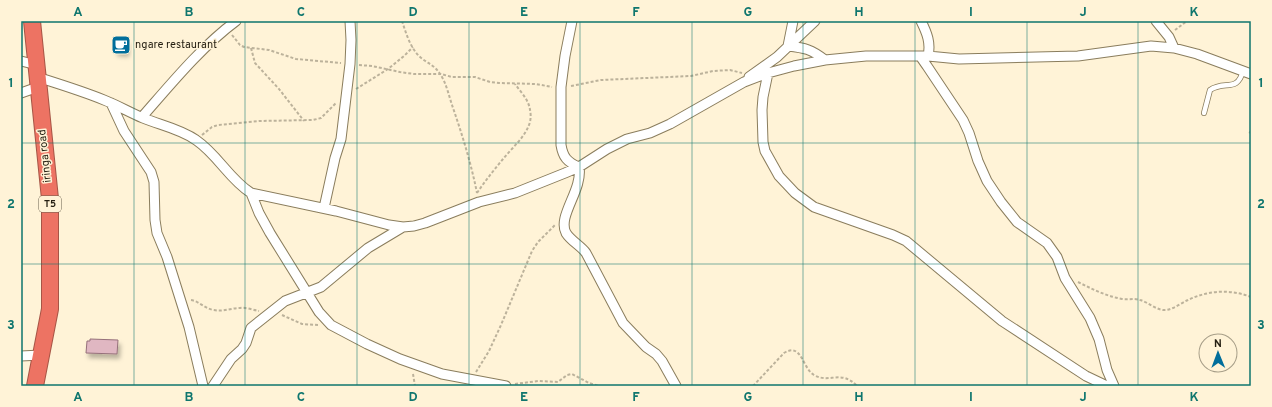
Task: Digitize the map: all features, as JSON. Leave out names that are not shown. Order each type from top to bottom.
[{"type":"highway","name":"iringa road","points":[[32,21],[50,199],[50,309],[35,386]]},
{"type":"street","points":[[142,117],[186,68],[226,28],[236,21]]},
{"type":"street","points":[[324,208],[335,158],[341,139],[350,64],[350,21]]},
{"type":"street","points":[[572,21],[565,56],[561,88],[561,145],[565,159],[578,166]]},
{"type":"street","points":[[788,46],[793,21]]},
{"type":"street","points":[[21,61],[37,76],[111,103],[196,140],[233,179],[251,193],[324,208],[389,225],[404,226],[424,223],[478,197],[515,192],[578,166],[607,149],[627,140],[650,133],[670,124],[747,79],[777,57],[816,21]]},
{"type":"street","points":[[921,21],[930,41],[930,48],[924,56]]},
{"type":"street","points":[[1156,21],[1169,37],[1174,48]]},
{"type":"street","points":[[788,46],[808,49],[815,52],[825,60]]},
{"type":"street","points":[[747,79],[768,72],[825,60],[866,56],[924,56],[959,59],[1048,58],[1078,56],[1151,46],[1174,48],[1197,54],[1247,72]]},
{"type":"street","points":[[924,56],[927,66],[963,120],[987,181],[1017,222],[1038,235],[1047,243],[1057,257],[1065,278],[1090,318],[1099,339],[1114,386]]},
{"type":"street","points":[[768,72],[762,110],[763,142],[765,152],[779,176],[795,193],[814,207],[906,241],[1002,321],[1086,376],[1107,386]]},
{"type":"street","points":[[21,93],[37,76]]},
{"type":"street","points":[[111,103],[128,139],[152,172],[154,182],[156,227],[189,327],[203,386]]},
{"type":"street","points":[[578,166],[579,178],[565,216],[565,231],[582,247],[586,253],[623,323],[662,361],[676,386]]},
{"type":"street","points":[[251,193],[259,213],[319,312],[331,325],[400,359],[442,374],[506,386]]},
{"type":"street","points":[[214,386],[231,359],[246,343],[251,328],[272,310],[285,301],[321,287],[368,248],[404,226]]},
{"type":"street","points":[[21,356],[41,355]]},
{"type":"lane","points":[[1204,113],[1210,90],[1216,87],[1236,84],[1247,72]]},
{"type":"path","points":[[402,21],[413,47],[420,57],[431,64],[441,74],[472,166],[478,197]]},
{"type":"path","points":[[1169,37],[1177,27],[1187,21]]},
{"type":"path","points":[[226,28],[240,45],[269,50],[296,59],[372,66],[414,74],[441,74],[452,77],[475,77],[490,82],[536,84],[561,88],[601,80],[691,76],[713,71],[730,70],[747,79]]},
{"type":"path","points":[[196,140],[212,127],[218,125],[259,121],[304,121],[321,118],[338,101],[388,69],[413,47]]},
{"type":"path","points":[[251,48],[255,63],[279,89],[304,121]]},
{"type":"path","points":[[478,197],[496,168],[522,136],[530,123],[530,108],[525,97],[515,84]]},
{"type":"path","points":[[471,380],[489,351],[532,252],[544,234],[565,216]]},
{"type":"path","points":[[1065,278],[1074,280],[1102,294],[1122,299],[1138,300],[1149,303],[1163,310],[1170,309],[1198,295],[1210,292],[1240,293],[1251,297]]},
{"type":"path","points":[[182,305],[190,300],[207,308],[219,311],[240,308],[260,311],[272,310],[302,324],[331,325]]},
{"type":"path","points":[[753,386],[784,353],[789,350],[798,352],[808,370],[816,377],[844,377],[857,386]]},
{"type":"path","points":[[506,386],[528,382],[558,382],[567,375],[572,374],[589,383],[599,386]]},
{"type":"building","points":[[116,39],[127,40],[126,52],[115,51]]},
{"type":"building","points":[[90,339],[118,340],[117,354],[86,353],[87,341],[90,341]]},
{"type":"place","name":"ngare restaurant","points":[[121,45]]}]
